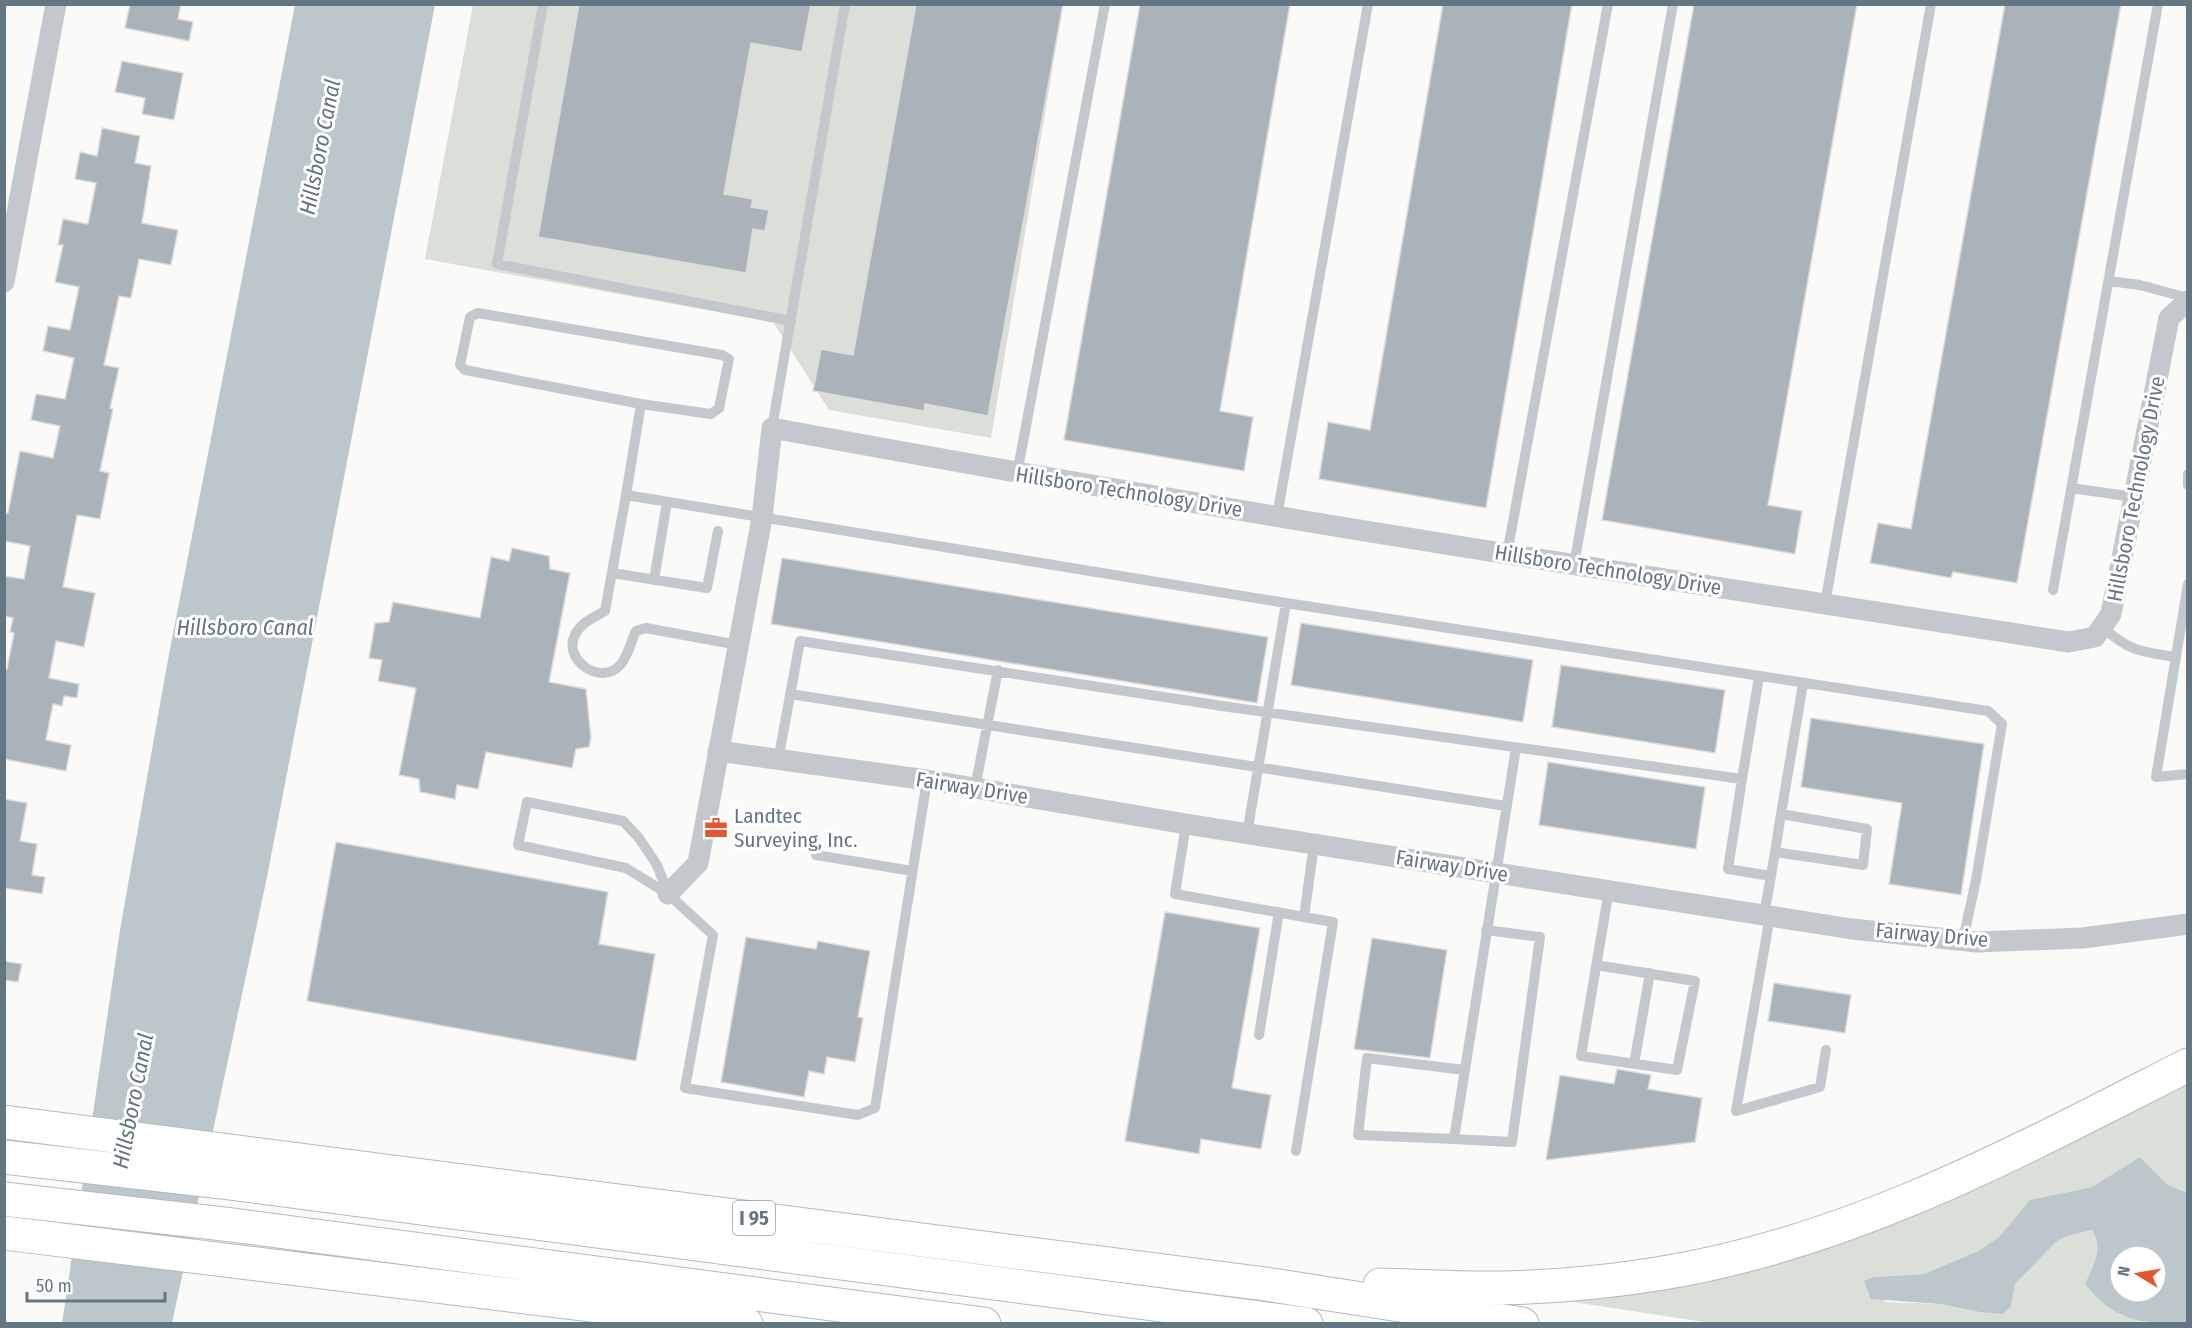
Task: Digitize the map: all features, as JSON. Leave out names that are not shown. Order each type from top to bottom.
[{"type":"highway","points":[[1272,1285],[1484,1288],[1569,1284],[1658,1274],[1747,1255],[1829,1231],[1949,1184],[2187,1065]]},
{"type":"highway","name":"I 95","points":[[4,1122],[1272,1285],[1522,1323]]},
{"type":"highway","points":[[4,1156],[1306,1323]]},
{"type":"highway","points":[[4,1199],[224,1224],[984,1323]]},
{"type":"highway","points":[[4,1233],[746,1323]]},
{"type":"street","points":[[4,282],[56,4]]},
{"type":"street","name":"Hillsboro Technology Drive","points":[[772,428],[1017,474],[1574,565],[2068,642],[2095,637],[2112,614],[2169,318],[2187,300]]},
{"type":"street","points":[[668,894],[698,863],[762,518],[772,428]]},
{"type":"street","name":"Fairway Drive","points":[[718,751],[927,780],[1247,834],[1852,929],[1977,942],[2083,938],[2187,924]]},
{"type":"lane","points":[[543,4],[497,264],[791,321]]},
{"type":"lane","points":[[772,428],[845,4]]},
{"type":"lane","points":[[1017,474],[1104,4]]},
{"type":"lane","points":[[1277,516],[1368,4]]},
{"type":"lane","points":[[1507,554],[1608,4]]},
{"type":"lane","points":[[1574,565],[1673,4]]},
{"type":"lane","points":[[1825,604],[1931,4]]},
{"type":"lane","points":[[2053,590],[2158,4]]},
{"type":"lane","points":[[2109,281],[2139,285],[2187,300]]},
{"type":"lane","points":[[478,313],[722,354],[729,359],[719,408],[711,414],[641,404],[465,370],[460,365],[470,317],[478,313]]},
{"type":"lane","points":[[641,404],[605,611],[585,623],[574,634],[573,648],[577,659],[585,668],[600,674],[613,671],[622,663],[636,631],[646,628],[738,645]]},
{"type":"lane","points":[[2187,474],[2187,485]]},
{"type":"lane","points":[[2072,488],[2134,497]]},
{"type":"lane","points":[[626,495],[1287,603],[1988,711],[2002,724],[1976,880],[1963,940]]},
{"type":"lane","points":[[654,580],[667,502]]},
{"type":"lane","points":[[612,573],[707,588],[718,531]]},
{"type":"lane","points":[[2187,588],[2156,777],[2187,774]]},
{"type":"lane","points":[[1247,834],[1287,603]]},
{"type":"lane","points":[[2102,627],[2126,646],[2140,652],[2175,657]]},
{"type":"lane","points":[[778,761],[800,641],[1268,713],[1742,779]]},
{"type":"lane","points":[[975,788],[998,670]]},
{"type":"lane","points":[[1759,677],[1728,869],[1771,876]]},
{"type":"lane","points":[[1803,684],[1771,876],[1736,1111],[1820,1087],[1826,1050]]},
{"type":"lane","points":[[790,694],[1506,806]]},
{"type":"lane","points":[[1454,1139],[1516,748]]},
{"type":"lane","points":[[668,894],[657,865],[639,838],[623,821],[527,802],[519,845],[626,868],[668,894],[713,935],[685,1088],[858,1115],[875,1108],[927,780]]},
{"type":"lane","points":[[1775,852],[1863,865],[1867,829],[1781,814]]},
{"type":"lane","points":[[1186,824],[1175,894],[1333,922],[1296,1151]]},
{"type":"lane","points":[[1304,917],[1314,844]]},
{"type":"lane","points":[[816,855],[912,870]]},
{"type":"lane","points":[[1596,965],[1695,981],[1677,1071],[1581,1056],[1596,965],[1609,891]]},
{"type":"lane","points":[[1259,1035],[1279,912]]},
{"type":"lane","points":[[1464,1070],[1367,1058],[1358,1135],[1512,1142],[1540,937],[1486,930]]},
{"type":"lane","points":[[1634,1064],[1650,973]]},
{"type":"shaded area","points":[[473,5],[1063,5],[991,438],[829,410],[773,322],[425,259]]},
{"type":"shaded area","points":[[2187,1077],[2187,1193],[2168,1185],[2140,1157],[2092,1187],[2030,1200],[1999,1237],[1978,1251],[1924,1274],[1874,1277],[1885,1302],[1940,1304],[1979,1312],[2011,1306],[2015,1284],[2056,1242],[2067,1236],[2092,1230],[2097,1251],[2085,1284],[2119,1314],[2149,1323],[1717,1324],[1547,1298],[1647,1283]]},
{"type":"water","name":"Hillsboro Canal","points":[[295,5],[435,5],[267,877],[172,1323],[62,1324],[120,930],[167,665]]},
{"type":"water","points":[[2140,1157],[2168,1185],[2187,1193],[2187,1323],[2156,1323],[2130,1318],[2107,1306],[2096,1297],[2085,1284],[2097,1251],[2092,1230],[2067,1236],[2056,1242],[2015,1284],[2011,1306],[2003,1314],[1940,1304],[1871,1299],[1864,1281],[1874,1277],[1924,1274],[1978,1251],[1999,1237],[2030,1200],[2092,1187]]},
{"type":"building","points":[[130,4],[181,4],[178,19],[193,22],[189,41],[125,28]]},
{"type":"building","points":[[579,4],[811,4],[802,52],[751,43],[724,194],[753,199],[751,207],[769,210],[765,231],[753,229],[746,273],[538,237]]},
{"type":"building","points":[[916,4],[1063,4],[988,416],[925,404],[924,411],[813,391],[821,349],[853,355]]},
{"type":"building","points":[[1140,4],[1290,4],[1220,411],[1253,417],[1244,471],[1064,440]]},
{"type":"building","points":[[1443,4],[1572,4],[1486,508],[1319,479],[1328,422],[1370,430]]},
{"type":"building","points":[[1694,4],[1857,4],[1768,505],[1802,511],[1795,554],[1602,520]]},
{"type":"building","points":[[2005,4],[2121,4],[2017,583],[1953,572],[1951,578],[1870,563],[1878,523],[1911,529]]},
{"type":"building","points":[[122,61],[183,73],[174,120],[142,114],[145,98],[115,92]]},
{"type":"building","points":[[102,128],[140,136],[135,163],[151,166],[142,223],[178,230],[171,265],[139,259],[131,298],[119,296],[104,365],[119,368],[100,471],[109,473],[100,519],[77,515],[63,587],[95,593],[84,647],[56,641],[49,678],[79,684],[77,698],[64,696],[62,706],[53,704],[46,740],[71,745],[66,771],[4,759],[4,668],[7,669],[14,633],[10,632],[13,618],[4,616],[4,576],[24,579],[30,546],[4,541],[4,521],[8,513],[20,451],[53,458],[60,426],[31,420],[36,394],[65,399],[74,358],[43,351],[48,326],[70,330],[79,287],[55,282],[63,245],[58,245],[63,219],[88,224],[96,183],[75,179],[80,152],[97,156]]},
{"type":"building","points":[[512,548],[549,556],[550,569],[570,573],[549,682],[586,689],[591,738],[589,747],[576,749],[572,768],[486,752],[478,789],[457,785],[455,799],[420,792],[419,779],[399,775],[416,688],[378,681],[382,660],[369,658],[375,623],[389,622],[393,602],[480,618],[491,557],[509,561]]},
{"type":"building","points":[[782,558],[1268,637],[1257,703],[771,624]]},
{"type":"building","points":[[1301,623],[1533,660],[1523,722],[1291,685]]},
{"type":"building","points":[[1561,665],[1725,690],[1715,753],[1552,727]]},
{"type":"building","points":[[1811,718],[1984,744],[1961,895],[1889,884],[1902,803],[1801,787]]},
{"type":"building","points":[[1548,762],[1705,787],[1696,849],[1539,825]]},
{"type":"building","points":[[4,799],[27,803],[20,841],[37,844],[32,875],[45,877],[42,894],[4,888]]},
{"type":"building","points":[[336,842],[608,892],[599,944],[655,954],[636,1061],[307,1001]]},
{"type":"building","points":[[1165,912],[1260,928],[1232,1088],[1271,1095],[1261,1149],[1201,1139],[1199,1154],[1125,1141]]},
{"type":"building","points":[[746,937],[816,949],[818,941],[870,951],[858,1017],[863,1018],[855,1062],[827,1057],[824,1074],[809,1071],[804,1097],[721,1082]]},
{"type":"building","points":[[1372,938],[1447,950],[1430,1058],[1354,1049]]},
{"type":"building","points":[[4,961],[22,964],[18,982],[4,980]]},
{"type":"building","points":[[1774,983],[1851,995],[1845,1033],[1768,1021]]},
{"type":"building","points":[[1617,1069],[1651,1075],[1648,1089],[1702,1098],[1695,1142],[1546,1160],[1560,1075],[1614,1084]]},
{"type":"place","name":"Landtec Surveying, Inc.","points":[[716,828]]}]
